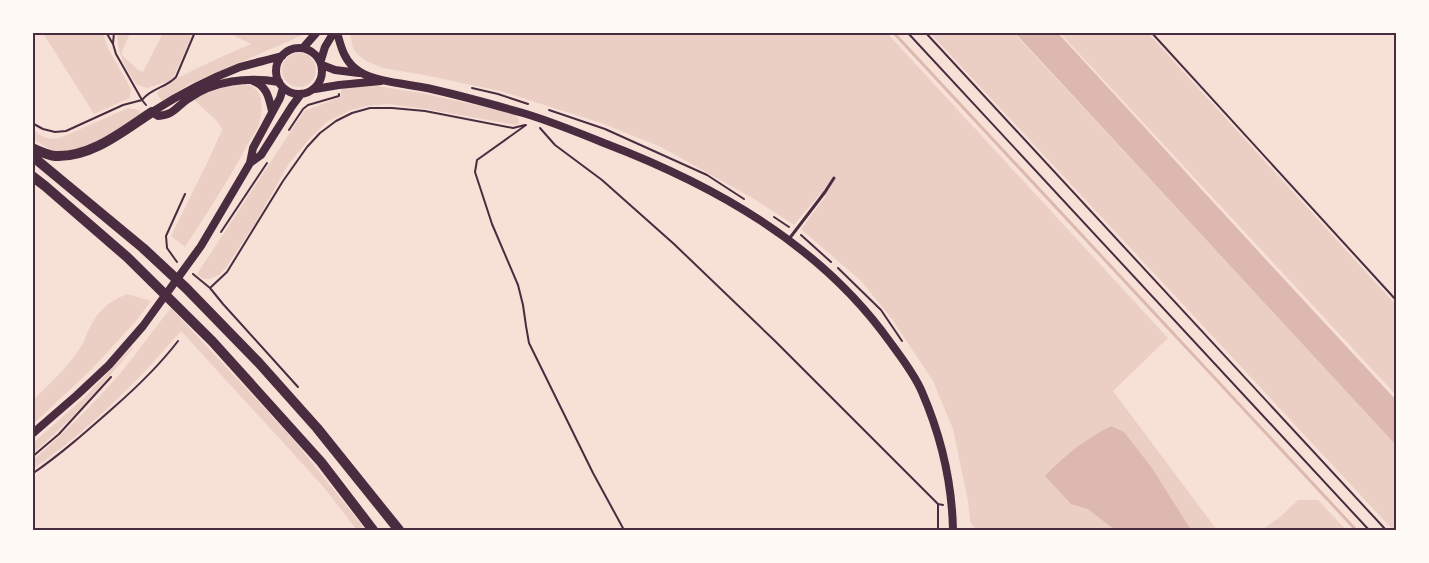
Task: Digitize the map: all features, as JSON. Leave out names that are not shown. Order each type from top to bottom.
[{"type":"highway","points":[[32,148],[52,156],[73,155],[99,145],[152,112]]},
{"type":"highway","points":[[32,156],[143,248],[186,288],[259,362],[317,428],[399,530]]},
{"type":"highway","points":[[32,176],[127,257],[212,342],[321,462],[372,530]]},
{"type":"street","points":[[303,48],[317,32]]},
{"type":"street","points":[[315,89],[322,78],[321,60],[325,48],[335,32]]},
{"type":"street","points":[[335,32],[346,60],[354,69],[361,73]]},
{"type":"street","points":[[388,81],[339,85],[315,89],[306,94],[294,94],[281,85],[262,79],[236,80],[202,91],[187,99],[171,114],[158,116],[152,112],[192,88],[212,79],[242,67],[282,56],[292,49],[303,48],[315,54],[321,62],[339,71],[361,73],[388,81],[453,95],[529,118],[632,154],[674,172],[743,209],[788,239],[835,279],[878,326],[922,390],[934,421],[945,462],[953,508],[953,530]]},
{"type":"street","points":[[32,434],[70,402],[109,365],[143,326],[201,246],[250,163],[253,148],[280,98],[281,85],[276,68],[282,56]]},
{"type":"street","points":[[249,79],[263,87],[267,93],[272,111]]},
{"type":"street","points":[[250,163],[261,155],[301,94]]},
{"type":"lane","points":[[788,239],[834,178]]},
{"type":"path","points":[[106,32],[142,100],[152,112]]},
{"type":"path","points":[[113,44],[114,32]]},
{"type":"path","points":[[32,123],[43,129],[55,132],[66,131],[123,105],[142,100],[148,92],[172,81],[176,77],[195,32]]},
{"type":"path","points":[[906,32],[1369,530]]},
{"type":"path","points":[[925,32],[1386,530]]},
{"type":"path","points":[[1151,32],[1396,300]]},
{"type":"path","points":[[287,133],[303,109],[308,105],[339,96],[339,85]]},
{"type":"path","points":[[471,88],[498,94],[534,106]]},
{"type":"path","points":[[298,387],[210,288],[227,272],[283,181],[307,146],[336,120],[370,108],[425,111],[513,128],[526,125]]},
{"type":"path","points":[[543,108],[605,129],[707,175],[747,200]]},
{"type":"path","points":[[624,530],[593,473],[529,343],[518,286],[492,224],[475,172],[477,160],[526,125],[529,118],[555,145],[602,180],[674,244],[776,341],[938,504],[953,508]]},
{"type":"path","points":[[218,237],[271,157]]},
{"type":"path","points":[[175,260],[167,248],[166,236],[185,194]]},
{"type":"path","points":[[771,215],[795,231],[841,270],[882,310],[902,341]]},
{"type":"path","points":[[32,474],[57,457],[129,394],[165,359],[178,341]]},
{"type":"path","points":[[32,457],[59,434],[116,372]]},
{"type":"path","points":[[938,504],[938,530]]},
{"type":"shaded area","points":[[350,32],[887,33],[1168,338],[1113,391],[1217,530],[982,530],[974,528],[970,521],[968,501],[953,429],[933,381],[892,319],[861,281],[801,229],[826,196],[820,194],[794,225],[754,199],[661,147],[601,123],[500,91],[382,68],[366,61],[357,54],[353,49]]},
{"type":"shaded area","points":[[43,33],[103,33],[108,48],[131,89],[130,98],[94,114]]},
{"type":"shaded area","points":[[117,33],[130,33],[121,54],[138,70],[143,72],[163,33],[193,33],[173,78],[147,88],[136,84],[125,66],[118,47]]},
{"type":"shaded area","points":[[229,33],[307,33],[188,85],[162,101],[157,94],[173,81],[251,44]]},
{"type":"shaded area","points":[[930,33],[1014,33],[1396,444],[1396,530],[1393,530]]},
{"type":"shaded area","points":[[1015,33],[1058,33],[1396,400],[1396,445]]},
{"type":"shaded area","points":[[1060,33],[1148,33],[1396,305],[1396,395]]},
{"type":"shaded area","points":[[299,53],[306,54],[311,58],[315,63],[315,77],[311,82],[306,86],[299,87],[292,86],[287,82],[283,77],[282,70],[283,63],[287,58],[292,54]]},
{"type":"shaded area","points":[[240,83],[253,87],[260,95],[262,106],[259,123],[226,183],[185,247],[171,236],[222,130],[218,122],[194,100],[210,92]]},
{"type":"shaded area","points":[[377,86],[422,93],[510,113],[517,117],[519,121],[515,125],[388,104],[351,110],[327,122],[309,139],[288,165],[256,222],[226,268],[219,275],[209,279],[203,279],[197,274],[304,111],[341,97],[341,88]]},
{"type":"shaded area","points":[[128,108],[139,110],[139,115],[92,144],[72,152],[55,152],[33,139],[32,129],[51,139],[60,138]]},
{"type":"shaded area","points":[[127,294],[151,301],[136,321],[91,370],[33,424],[33,400],[77,353],[93,321],[101,311],[110,303]]},
{"type":"shaded area","points":[[171,308],[293,439],[366,530],[357,530],[321,484],[181,331],[150,366],[105,410],[63,447],[33,469],[33,460],[72,425],[109,386]]},
{"type":"shaded area","points":[[132,347],[85,403],[33,453],[33,443],[83,399]]},
{"type":"shaded area","points":[[1111,426],[1124,432],[1152,468],[1191,530],[1115,530],[1088,509],[1071,504],[1045,476],[1076,448]]},
{"type":"shaded area","points":[[1298,500],[1318,500],[1346,530],[1262,530]]},
{"type":"waterway","points":[[893,32],[1356,530]]}]
